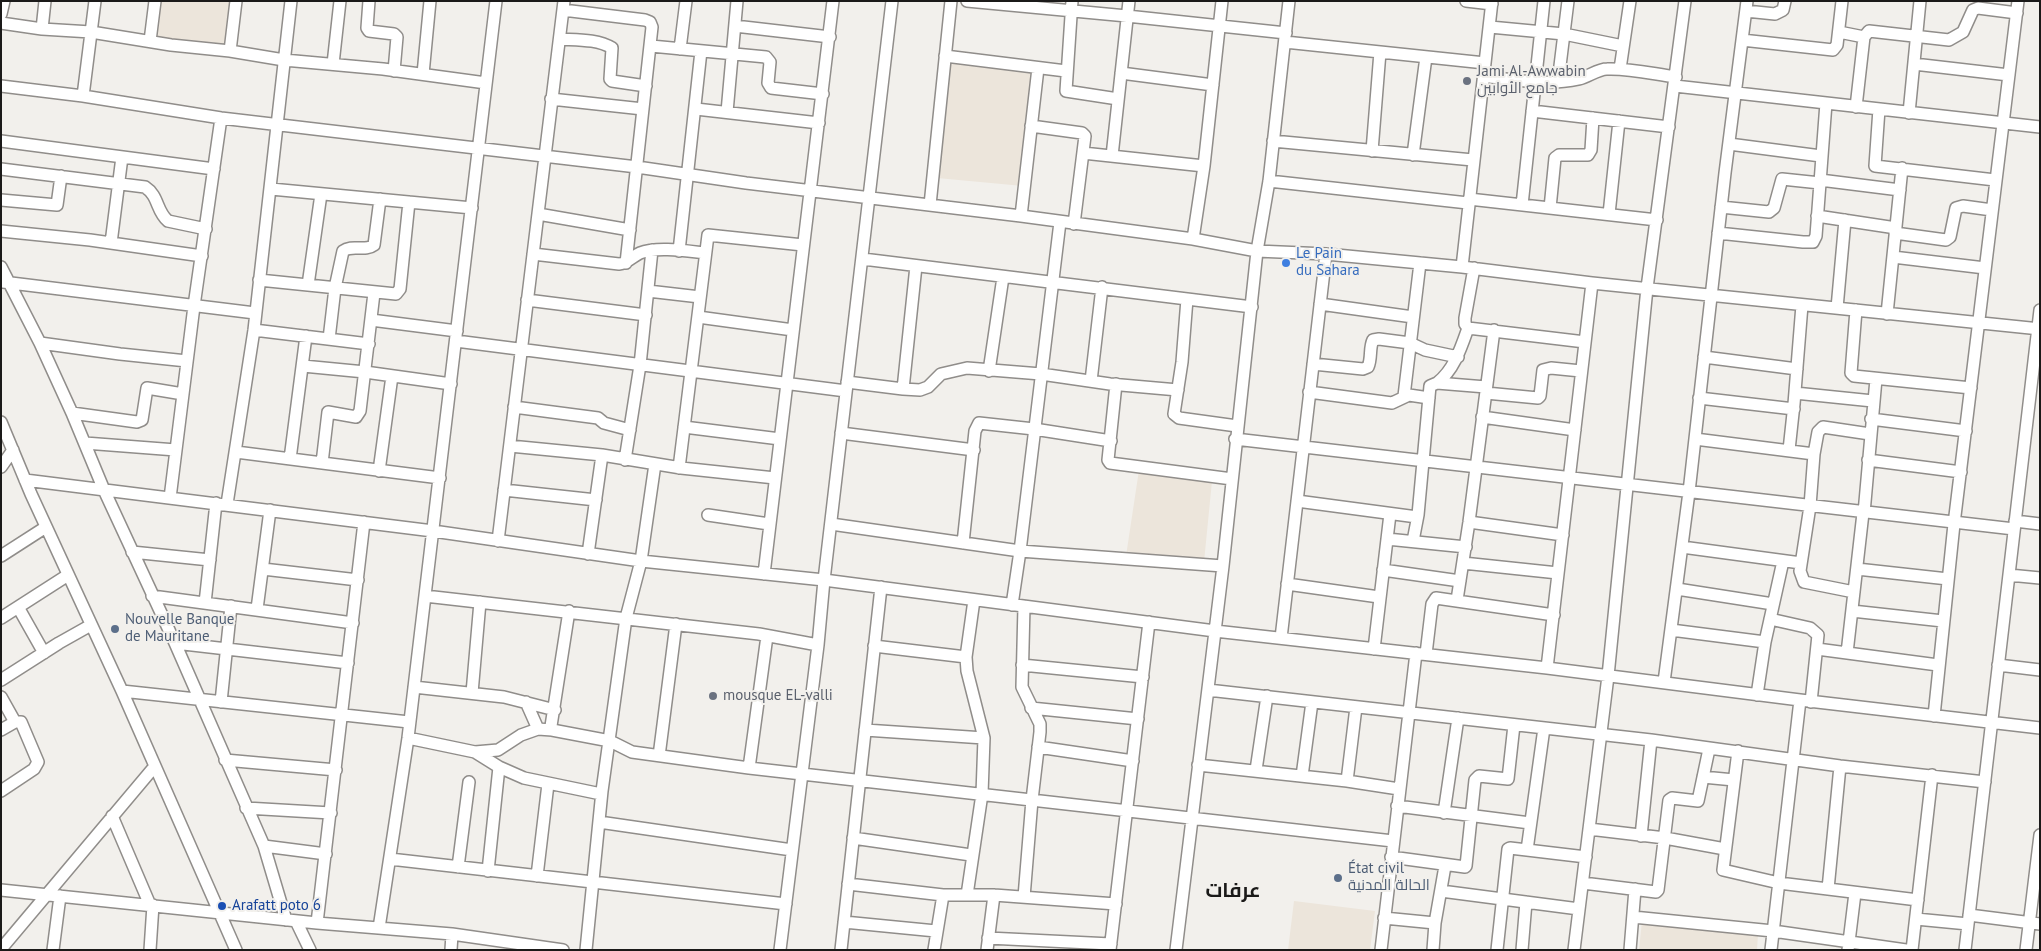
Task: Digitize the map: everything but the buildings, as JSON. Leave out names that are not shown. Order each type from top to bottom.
[{"type":"street","points":[[1,14],[4,1]]},
{"type":"street","points":[[42,29],[45,1]]},
{"type":"street","points":[[83,96],[95,1]]},
{"type":"street","points":[[150,41],[155,1]]},
{"type":"street","points":[[230,51],[236,1]]},
{"type":"street","points":[[205,603],[210,560],[236,452],[254,330],[291,1]]},
{"type":"street","points":[[333,64],[340,1]]},
{"type":"street","points":[[368,1],[367,28],[369,31],[394,34],[397,37],[394,70]]},
{"type":"street","points":[[422,74],[430,1]]},
{"type":"street","points":[[379,928],[408,738],[496,1]]},
{"type":"street","points":[[680,49],[686,1]]},
{"type":"street","points":[[727,112],[737,1]]},
{"type":"street","points":[[764,574],[833,1]]},
{"type":"street","points":[[780,950],[818,645],[892,1]]},
{"type":"street","points":[[930,205],[951,1]]},
{"type":"street","points":[[967,1],[1072,6],[1127,16],[1219,26],[1380,52],[1485,63]]},
{"type":"street","points":[[1112,156],[1129,1]]},
{"type":"street","points":[[1193,239],[1204,166],[1222,1]]},
{"type":"street","points":[[1176,950],[1223,566],[1235,439],[1252,308],[1257,251],[1269,181],[1290,1]]},
{"type":"street","points":[[1462,267],[1492,3],[1466,1]]},
{"type":"street","points":[[1522,205],[1544,1]]},
{"type":"street","points":[[1558,82],[1568,1]]},
{"type":"street","points":[[1620,69],[1630,1]]},
{"type":"street","points":[[1574,950],[1608,676],[1647,288],[1684,1]]},
{"type":"street","points":[[1664,682],[1689,492],[1746,6],[1778,14],[1783,10],[1785,1]]},
{"type":"street","points":[[1742,40],[1833,50],[1837,45],[1842,1]]},
{"type":"street","points":[[1909,113],[1920,1]]},
{"type":"street","points":[[1934,716],[1954,524],[2018,1]]},
{"type":"street","points":[[498,541],[551,99],[564,6],[645,20],[650,22],[652,27],[626,263]]},
{"type":"street","points":[[1072,6],[1066,91],[1118,99]]},
{"type":"street","points":[[1856,107],[1864,37],[1868,31],[1953,39],[1963,32],[1973,10],[1978,8],[2017,13]]},
{"type":"street","points":[[1,23],[42,29],[91,32],[284,60],[394,70],[486,83]]},
{"type":"street","points":[[735,26],[830,37]]},
{"type":"street","points":[[1490,27],[1564,34],[1623,46]]},
{"type":"street","points":[[1839,32],[1864,37]]},
{"type":"street","points":[[560,38],[607,45],[612,48],[610,79],[612,81],[646,86]]},
{"type":"street","points":[[651,46],[766,57],[770,62],[768,83],[771,88],[823,94]]},
{"type":"street","points":[[679,251],[701,51]]},
{"type":"street","points":[[1372,151],[1380,52]]},
{"type":"street","points":[[945,56],[1066,71]]},
{"type":"street","points":[[1413,154],[1426,57]]},
{"type":"street","points":[[1914,64],[2009,75]]},
{"type":"street","points":[[1021,216],[1038,68]]},
{"type":"street","points":[[1483,76],[1535,82],[1558,82],[1579,79],[1604,69],[1620,69],[1735,93],[2040,127]]},
{"type":"street","points":[[1121,73],[1213,85]]},
{"type":"street","points":[[1,86],[83,96],[221,118],[637,167],[1021,216],[1193,239],[1257,251],[1326,254],[1474,268],[1592,283],[2039,329]]},
{"type":"street","points":[[551,99],[644,109]]},
{"type":"street","points":[[1718,234],[1812,242],[1816,236],[1826,103]]},
{"type":"street","points":[[696,109],[819,123]]},
{"type":"street","points":[[1872,187],[1879,109]]},
{"type":"street","points":[[1532,112],[1669,127]]},
{"type":"street","points":[[170,498],[194,306],[221,118]]},
{"type":"street","points":[[1550,208],[1555,158],[1559,155],[1588,155],[1591,150],[1593,118]]},
{"type":"street","points":[[1609,214],[1619,121]]},
{"type":"street","points":[[1031,126],[1084,134],[1074,224]]},
{"type":"street","points":[[1,141],[214,169]]},
{"type":"street","points":[[1274,141],[1473,160]]},
{"type":"street","points":[[1729,144],[1822,156]]},
{"type":"street","points":[[1083,153],[1204,166]]},
{"type":"street","points":[[111,243],[122,158]]},
{"type":"street","points":[[1875,166],[1995,180]]},
{"type":"street","points":[[1,168],[145,187],[152,192],[164,217],[168,220],[206,229]]},
{"type":"street","points":[[1887,314],[1902,168]]},
{"type":"street","points":[[1,200],[57,205],[61,176]]},
{"type":"street","points":[[1721,207],[1769,212],[1774,208],[1782,179],[1900,190]]},
{"type":"street","points":[[1269,181],[1657,220]]},
{"type":"street","points":[[271,189],[472,208]]},
{"type":"street","points":[[308,285],[321,194]]},
{"type":"street","points":[[329,339],[343,251],[347,248],[370,248],[374,245],[380,199]]},
{"type":"street","points":[[259,280],[393,295],[399,292],[409,202]]},
{"type":"street","points":[[1818,216],[1946,240],[1950,237],[1956,208],[1962,206],[1992,210]]},
{"type":"street","points":[[538,214],[630,230]]},
{"type":"street","points":[[1837,308],[1845,220]]},
{"type":"street","points":[[1012,604],[1060,222]]},
{"type":"street","points":[[1,231],[111,243],[202,256]]},
{"type":"street","points":[[678,468],[692,371],[706,238],[711,234],[803,245]]},
{"type":"street","points":[[533,254],[619,264],[626,263],[641,253],[652,250],[705,253]]},
{"type":"street","points":[[625,460],[640,365],[652,250]]},
{"type":"street","points":[[1281,638],[1326,254]]},
{"type":"street","points":[[1893,257],[1985,268]]},
{"type":"street","points":[[863,259],[1003,277],[1102,287],[1252,308]]},
{"type":"street","points":[[1404,396],[1420,263]]},
{"type":"street","points":[[903,389],[916,266]]},
{"type":"street","points":[[1,267],[4,282],[40,343],[104,490],[175,642],[264,846],[291,920],[310,950]]},
{"type":"street","points":[[1468,328],[1465,324],[1465,318],[1474,268]]},
{"type":"street","points":[[989,371],[1003,277]]},
{"type":"street","points":[[4,282],[255,313]]},
{"type":"street","points":[[1547,668],[1592,283]]},
{"type":"street","points":[[1091,381],[1102,287]]},
{"type":"street","points":[[648,291],[700,297]]},
{"type":"street","points":[[322,463],[328,412],[359,415],[374,293]]},
{"type":"street","points":[[1187,299],[1178,390],[1173,410],[1176,417],[1237,426]]},
{"type":"street","points":[[527,300],[646,315]]},
{"type":"street","points":[[1320,304],[1413,317]]},
{"type":"street","points":[[1789,450],[1802,305]]},
{"type":"street","points":[[1851,399],[1854,376],[1851,373],[1856,310]]},
{"type":"street","points":[[1965,950],[2015,525],[2035,402],[2040,310]]},
{"type":"street","points":[[698,317],[793,330]]},
{"type":"street","points":[[371,320],[521,350],[787,383],[920,390],[928,387],[941,374],[967,368],[1041,374],[1178,390]]},
{"type":"street","points":[[1468,328],[1585,342]]},
{"type":"street","points":[[1413,541],[1430,386],[1443,378],[1458,356],[1468,328]]},
{"type":"street","points":[[254,330],[369,344]]},
{"type":"street","points":[[1457,600],[1466,547],[1494,330]]},
{"type":"street","points":[[290,459],[306,336]]},
{"type":"street","points":[[1313,364],[1368,367],[1371,361],[1371,343],[1373,340],[1379,339],[1410,343],[1425,350],[1458,356]]},
{"type":"street","points":[[40,343],[187,361]]},
{"type":"street","points":[[1704,357],[1797,369]]},
{"type":"street","points":[[302,366],[365,372],[451,384]]},
{"type":"street","points":[[1436,383],[1538,398],[1540,396],[1543,370],[1551,368],[1581,372]]},
{"type":"street","points":[[380,471],[392,376]]},
{"type":"street","points":[[1854,376],[1971,388]]},
{"type":"street","points":[[1847,653],[1864,513],[1876,379]]},
{"type":"street","points":[[1116,384],[1108,460],[1112,464],[1232,479]]},
{"type":"street","points":[[72,414],[140,422],[147,388],[183,394]]},
{"type":"street","points":[[1309,392],[1392,403],[1395,403],[1404,396],[1429,398]]},
{"type":"street","points":[[1795,393],[1873,401]]},
{"type":"street","points":[[1699,398],[1794,409]]},
{"type":"street","points":[[514,406],[598,418],[604,423],[630,430]]},
{"type":"street","points":[[1482,417],[1575,430]]},
{"type":"street","points":[[1871,419],[1966,431]]},
{"type":"street","points":[[1,422],[46,527],[122,691],[234,948]]},
{"type":"street","points":[[963,543],[975,431],[978,423],[1034,429],[1111,441]]},
{"type":"street","points":[[684,427],[780,439]]},
{"type":"street","points":[[1854,592],[1804,582],[1800,571],[1810,506],[1814,454],[1818,432],[1823,427],[1870,434]]},
{"type":"street","points":[[841,433],[974,450]]},
{"type":"street","points":[[1235,439],[1954,524],[2040,524]]},
{"type":"street","points":[[1695,439],[1814,454]]},
{"type":"street","points":[[85,443],[176,450]]},
{"type":"street","points":[[510,446],[602,455],[678,468],[775,478]]},
{"type":"street","points":[[1,467],[13,450]]},
{"type":"street","points":[[236,452],[440,478]]},
{"type":"street","points":[[588,554],[602,455]]},
{"type":"street","points":[[1868,460],[1961,472]]},
{"type":"street","points":[[586,950],[602,794],[626,618],[641,561],[655,464]]},
{"type":"street","points":[[25,480],[433,531],[641,561],[824,580],[1215,631],[1421,653],[2040,728]]},
{"type":"street","points":[[504,490],[596,500]]},
{"type":"street","points":[[1297,501],[1417,517]]},
{"type":"street","points":[[257,610],[270,510]]},
{"type":"street","points":[[1374,649],[1390,514]]},
{"type":"street","points":[[708,515],[769,524]]},
{"type":"street","points":[[317,923],[364,522]]},
{"type":"street","points":[[1469,522],[1563,535]]},
{"type":"street","points":[[831,524],[1020,551],[1223,566]]},
{"type":"street","points":[[1,556],[46,527]]},
{"type":"street","points":[[1387,538],[1466,547]]},
{"type":"street","points":[[1682,547],[1802,563]]},
{"type":"street","points":[[132,552],[210,560]]},
{"type":"street","points":[[1757,695],[1765,642],[1783,561]]},
{"type":"street","points":[[1463,563],[1558,574]]},
{"type":"street","points":[[262,569],[358,580]]},
{"type":"street","points":[[1857,569],[1948,579]]},
{"type":"street","points":[[1383,570],[1460,581]]},
{"type":"street","points":[[1,618],[68,575]]},
{"type":"street","points":[[2009,575],[2040,578]]},
{"type":"street","points":[[1287,584],[1379,597]]},
{"type":"street","points":[[841,950],[881,587]]},
{"type":"street","points":[[1677,589],[1773,604]]},
{"type":"street","points":[[152,596],[353,623]]},
{"type":"street","points":[[425,596],[676,624],[818,645]]},
{"type":"street","points":[[1381,950],[1409,713],[1434,600],[1438,597],[1554,615]]},
{"type":"street","points":[[967,895],[971,855],[982,794],[984,738],[969,681],[966,657],[974,600]]},
{"type":"street","points":[[472,693],[480,602]]},
{"type":"street","points":[[221,702],[231,606]]},
{"type":"street","points":[[1024,606],[1022,687],[1040,724],[1024,897]]},
{"type":"street","points":[[18,607],[44,653]]},
{"type":"street","points":[[1852,611],[1944,621]]},
{"type":"street","points":[[552,730],[551,726],[570,612]]},
{"type":"street","points":[[1770,619],[1814,630],[1818,635],[1793,760],[1771,950]]},
{"type":"street","points":[[994,895],[988,944],[1110,947],[1149,622]]},
{"type":"street","points":[[659,756],[676,624]]},
{"type":"street","points":[[1,680],[91,625]]},
{"type":"street","points":[[1671,630],[1765,642]]},
{"type":"street","points":[[749,768],[766,636]]},
{"type":"street","points":[[175,642],[348,663]]},
{"type":"street","points":[[874,646],[966,657]]},
{"type":"street","points":[[1816,649],[1938,665]]},
{"type":"street","points":[[1022,665],[1143,677]]},
{"type":"street","points":[[1998,665],[2040,670]]},
{"type":"street","points":[[414,687],[472,693],[526,702],[555,710]]},
{"type":"street","points":[[1208,690],[1601,734],[1840,766],[1985,782]]},
{"type":"street","points":[[122,691],[410,722]]},
{"type":"street","points":[[1256,770],[1267,696]]},
{"type":"street","points":[[1,697],[15,722]]},
{"type":"street","points":[[526,702],[538,730]]},
{"type":"street","points":[[1302,776],[1312,702]]},
{"type":"street","points":[[1347,780],[1356,707]]},
{"type":"street","points":[[1031,708],[1138,719]]},
{"type":"street","points":[[1444,813],[1458,718]]},
{"type":"street","points":[[1,730],[15,722],[21,722],[38,762],[34,769],[1,791]]},
{"type":"street","points":[[1391,857],[1445,866],[1466,866],[1476,778],[1508,779],[1514,725]]},
{"type":"street","points":[[1526,850],[1544,728]]},
{"type":"street","points":[[408,738],[475,752],[498,750],[521,735],[538,730],[552,730],[610,741],[632,752],[749,768],[1393,842]]},
{"type":"street","points":[[865,730],[984,738]]},
{"type":"street","points":[[1641,836],[1651,740]]},
{"type":"street","points":[[1038,748],[1133,761]]},
{"type":"street","points":[[1583,883],[1656,892],[1658,890],[1669,800],[1672,798],[1697,802],[1709,749]]},
{"type":"street","points":[[1738,751],[1724,849],[1723,870],[1779,883],[1918,900]]},
{"type":"street","points":[[475,752],[499,767],[524,778],[602,794]]},
{"type":"street","points":[[225,760],[336,770]]},
{"type":"street","points":[[1198,765],[1347,780],[1399,788]]},
{"type":"street","points":[[1,949],[154,766]]},
{"type":"street","points":[[1828,889],[1840,766]]},
{"type":"street","points":[[488,871],[499,767]]},
{"type":"street","points":[[1703,776],[1734,780]]},
{"type":"street","points":[[1912,950],[1932,776]]},
{"type":"street","points":[[458,867],[469,782]]},
{"type":"street","points":[[536,876],[548,784]]},
{"type":"street","points":[[1397,806],[1530,823]]},
{"type":"street","points":[[246,808],[331,813]]},
{"type":"street","points":[[112,816],[152,905],[150,950]]},
{"type":"street","points":[[599,822],[792,850]]},
{"type":"street","points":[[1589,829],[1665,838],[1724,849]]},
{"type":"street","points":[[2026,950],[2034,923],[2040,835]]},
{"type":"street","points":[[853,838],[971,855]]},
{"type":"street","points":[[264,846],[326,854]]},
{"type":"street","points":[[1497,950],[1508,849],[1586,857]]},
{"type":"street","points":[[390,859],[786,904]]},
{"type":"street","points":[[1433,950],[1435,923],[1445,866]]},
{"type":"street","points":[[848,884],[942,895],[994,895],[1116,904]]},
{"type":"street","points":[[1630,950],[1635,889]]},
{"type":"street","points":[[1,890],[317,923],[452,934],[563,950]]},
{"type":"street","points":[[1441,891],[1579,909]]},
{"type":"street","points":[[1848,946],[1854,893]]},
{"type":"street","points":[[934,950],[942,895]]},
{"type":"street","points":[[53,950],[60,896]]},
{"type":"street","points":[[1522,950],[1526,902]]},
{"type":"street","points":[[1633,917],[1773,931],[1822,944],[1906,950]]},
{"type":"street","points":[[1384,918],[1435,923]]},
{"type":"street","points":[[1916,919],[2034,923]]},
{"type":"street","points":[[844,922],[936,931]]},
{"type":"street","points":[[451,950],[452,934]]},
{"type":"shaded area","points":[[157,1],[234,1],[228,49],[152,40]]},
{"type":"shaded area","points":[[951,60],[1033,69],[1023,186],[937,178]]},
{"type":"shaded area","points":[[1139,470],[1212,481],[1204,562],[1126,556]]},
{"type":"shaded area","points":[[1294,901],[1375,911],[1370,950],[1288,950]]},
{"type":"shaded area","points":[[1642,921],[1758,934],[1757,950],[1639,950]]},
{"type":"place","name":"Jami Al-Awwabin جامع الأوابين","points":[[1467,81]]},
{"type":"place","name":"Le Pain du Sahara","points":[[1286,263]]},
{"type":"place","name":"Nouvelle Banque de Mauritane","points":[[115,629]]},
{"type":"place","name":"mousque EL-valli","points":[[713,696]]},
{"type":"place","name":"État civil الحالة المدنية","points":[[1338,878]]},
{"type":"place","name":"Arafatt poto 6","points":[[222,906]]},
{"type":"district","name":"عرفات","points":[[1233,891]]}]
